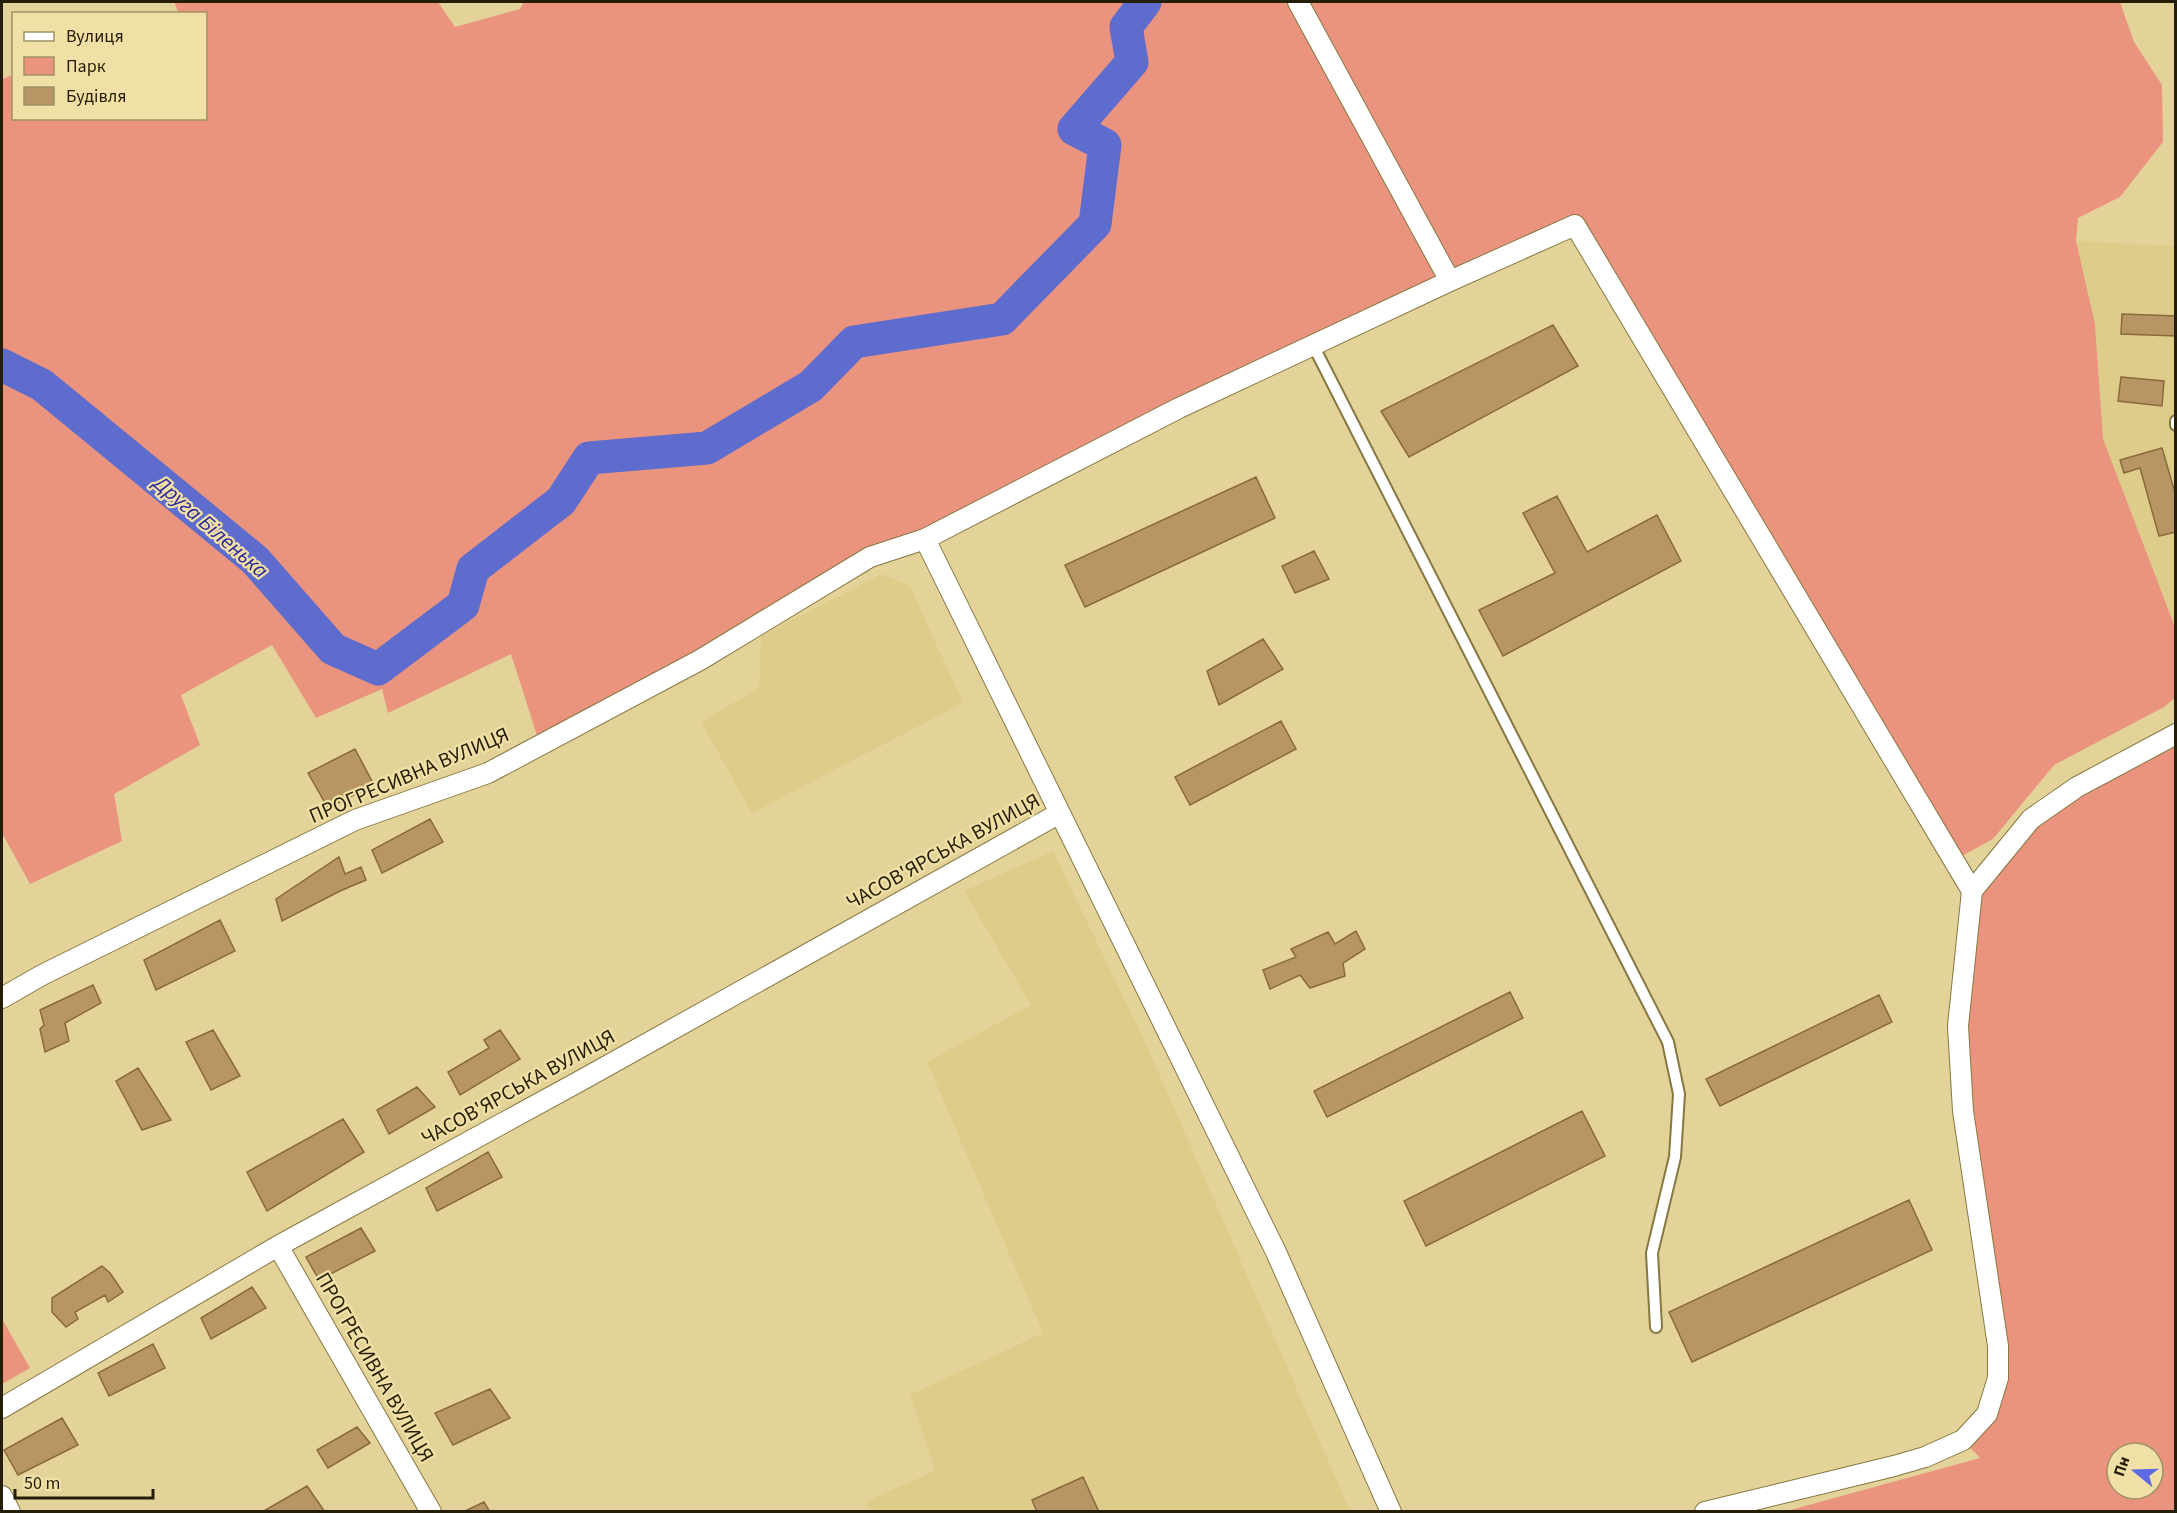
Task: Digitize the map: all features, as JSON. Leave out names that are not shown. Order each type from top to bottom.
[{"type":"street","points":[[1298,2],[1450,281]]},
{"type":"street","name":"ПРОГРЕСИВНА ВУЛИЦЯ","points":[[2,998],[42,975],[355,820],[488,773],[700,660],[870,557],[925,539],[1179,408],[1575,225],[1971,891]]},
{"type":"street","points":[[925,539],[1276,1252],[1391,1512]]},
{"type":"street","points":[[1705,1512],[1925,1457],[1963,1440],[1987,1414],[1998,1378],[1998,1346],[1963,1111],[1958,1026],[1971,891],[2031,819],[2077,786],[2175,734]]},
{"type":"street","name":"ЧАСОВ'ЯРСЬКА ВУЛИЦЯ","points":[[2,1408],[278,1246],[580,1081],[1060,813]]},
{"type":"street","name":"ПРОГРЕСИВНА ВУЛИЦЯ","points":[[278,1246],[431,1512]]},
{"type":"street","points":[[2,1496],[10,1512]]},
{"type":"lane","points":[[1313,345],[1668,1042],[1679,1094],[1675,1157],[1652,1253],[1656,1327]]},
{"type":"shaded area","points":[[2076,241],[2175,246],[2175,627],[2103,439],[2095,324]]},
{"type":"shaded area","points":[[882,574],[910,586],[963,703],[752,813],[701,722],[759,688],[761,636]]},
{"type":"shaded area","points":[[1053,851],[1147,1046],[1350,1511],[871,1512],[865,1502],[935,1471],[910,1395],[1043,1333],[927,1062],[1031,1005],[964,891]]},
{"type":"green space","points":[[174,2],[438,2],[455,27],[520,9],[524,2],[1298,2],[1301,6],[1312,2],[2120,2],[2134,42],[2162,85],[2163,142],[2120,197],[2078,218],[2076,241],[2095,324],[2103,439],[2175,627],[2175,698],[2164,707],[2054,765],[1993,839],[1960,857],[1575,225],[870,557],[540,745],[511,654],[388,713],[382,689],[316,718],[272,645],[181,695],[200,745],[114,794],[122,841],[30,884],[2,833],[2,79],[12,75],[12,120],[207,120],[207,12],[179,12]]},
{"type":"green space","points":[[2175,734],[2175,1509],[2167,1512],[1783,1512],[1980,1458],[1963,1440],[1998,1378],[1963,1111],[1972,891],[2031,819]]},
{"type":"green space","points":[[2,1319],[30,1368],[2,1384]]},
{"type":"building","points":[[2122,314],[2176,316],[2176,336],[2121,334]]},
{"type":"building","points":[[1553,325],[1578,366],[1409,457],[1381,411]]},
{"type":"building","points":[[2121,377],[2164,381],[2162,406],[2118,401]]},
{"type":"building","points":[[2162,448],[2176,496],[2176,532],[2159,536],[2140,468],[2124,473],[2120,460]]},
{"type":"building","points":[[1256,477],[1275,518],[1085,607],[1065,565]]},
{"type":"building","points":[[1557,496],[1587,552],[1657,515],[1681,561],[1503,656],[1479,610],[1555,573],[1523,513]]},
{"type":"building","points":[[1314,551],[1329,579],[1295,593],[1282,566]]},
{"type":"building","points":[[1263,639],[1283,669],[1219,705],[1207,671]]},
{"type":"building","points":[[1281,721],[1296,749],[1190,805],[1175,777]]},
{"type":"building","points":[[355,749],[374,785],[328,808],[308,773]]},
{"type":"building","points":[[430,819],[443,842],[382,873],[372,850]]},
{"type":"building","points":[[339,857],[345,874],[361,867],[366,880],[282,921],[276,899]]},
{"type":"building","points":[[220,920],[235,951],[156,990],[144,960]]},
{"type":"building","points":[[1356,931],[1365,949],[1343,963],[1345,976],[1310,988],[1300,975],[1270,989],[1263,970],[1296,957],[1291,949],[1328,932],[1335,944]]},
{"type":"building","points":[[93,985],[101,1003],[65,1023],[69,1041],[45,1052],[40,1029],[44,1025],[40,1010]]},
{"type":"building","points":[[1510,992],[1523,1018],[1327,1117],[1314,1091]]},
{"type":"building","points":[[1879,995],[1892,1022],[1720,1106],[1706,1079]]},
{"type":"building","points":[[213,1030],[240,1076],[211,1090],[186,1042]]},
{"type":"building","points":[[500,1030],[520,1059],[460,1095],[448,1072],[489,1048],[484,1040]]},
{"type":"building","points":[[138,1068],[171,1120],[142,1130],[116,1081]]},
{"type":"building","points":[[417,1087],[435,1107],[389,1134],[377,1110]]},
{"type":"building","points":[[1582,1111],[1605,1156],[1426,1246],[1404,1201]]},
{"type":"building","points":[[343,1119],[364,1152],[267,1211],[247,1172]]},
{"type":"building","points":[[488,1152],[502,1177],[437,1211],[426,1188]]},
{"type":"building","points":[[1909,1200],[1932,1250],[1692,1362],[1669,1312]]},
{"type":"building","points":[[361,1228],[375,1251],[319,1280],[306,1257]]},
{"type":"building","points":[[102,1266],[110,1273],[123,1292],[108,1302],[105,1295],[75,1312],[78,1319],[66,1327],[52,1312],[52,1298]]},
{"type":"building","points":[[252,1287],[266,1308],[211,1339],[201,1318]]},
{"type":"building","points":[[153,1344],[165,1368],[109,1396],[98,1373]]},
{"type":"building","points":[[490,1389],[510,1418],[453,1445],[435,1413]]},
{"type":"building","points":[[62,1418],[78,1445],[18,1475],[4,1450]]},
{"type":"building","points":[[357,1427],[370,1443],[328,1468],[317,1450]]},
{"type":"building","points":[[1083,1477],[1099,1512],[1037,1512],[1032,1500]]},
{"type":"building","points":[[307,1486],[325,1512],[262,1512]]},
{"type":"building","points":[[484,1502],[490,1512],[463,1512]]},
{"type":"waterway","name":"Друга Біленька","points":[[2,365],[42,385],[255,560],[333,649],[378,669],[463,605],[473,569],[561,501],[589,458],[707,448],[811,386],[854,342],[1002,319],[1095,224],[1105,145],[1074,129],[1132,62],[1126,27],[1145,2]]}]
